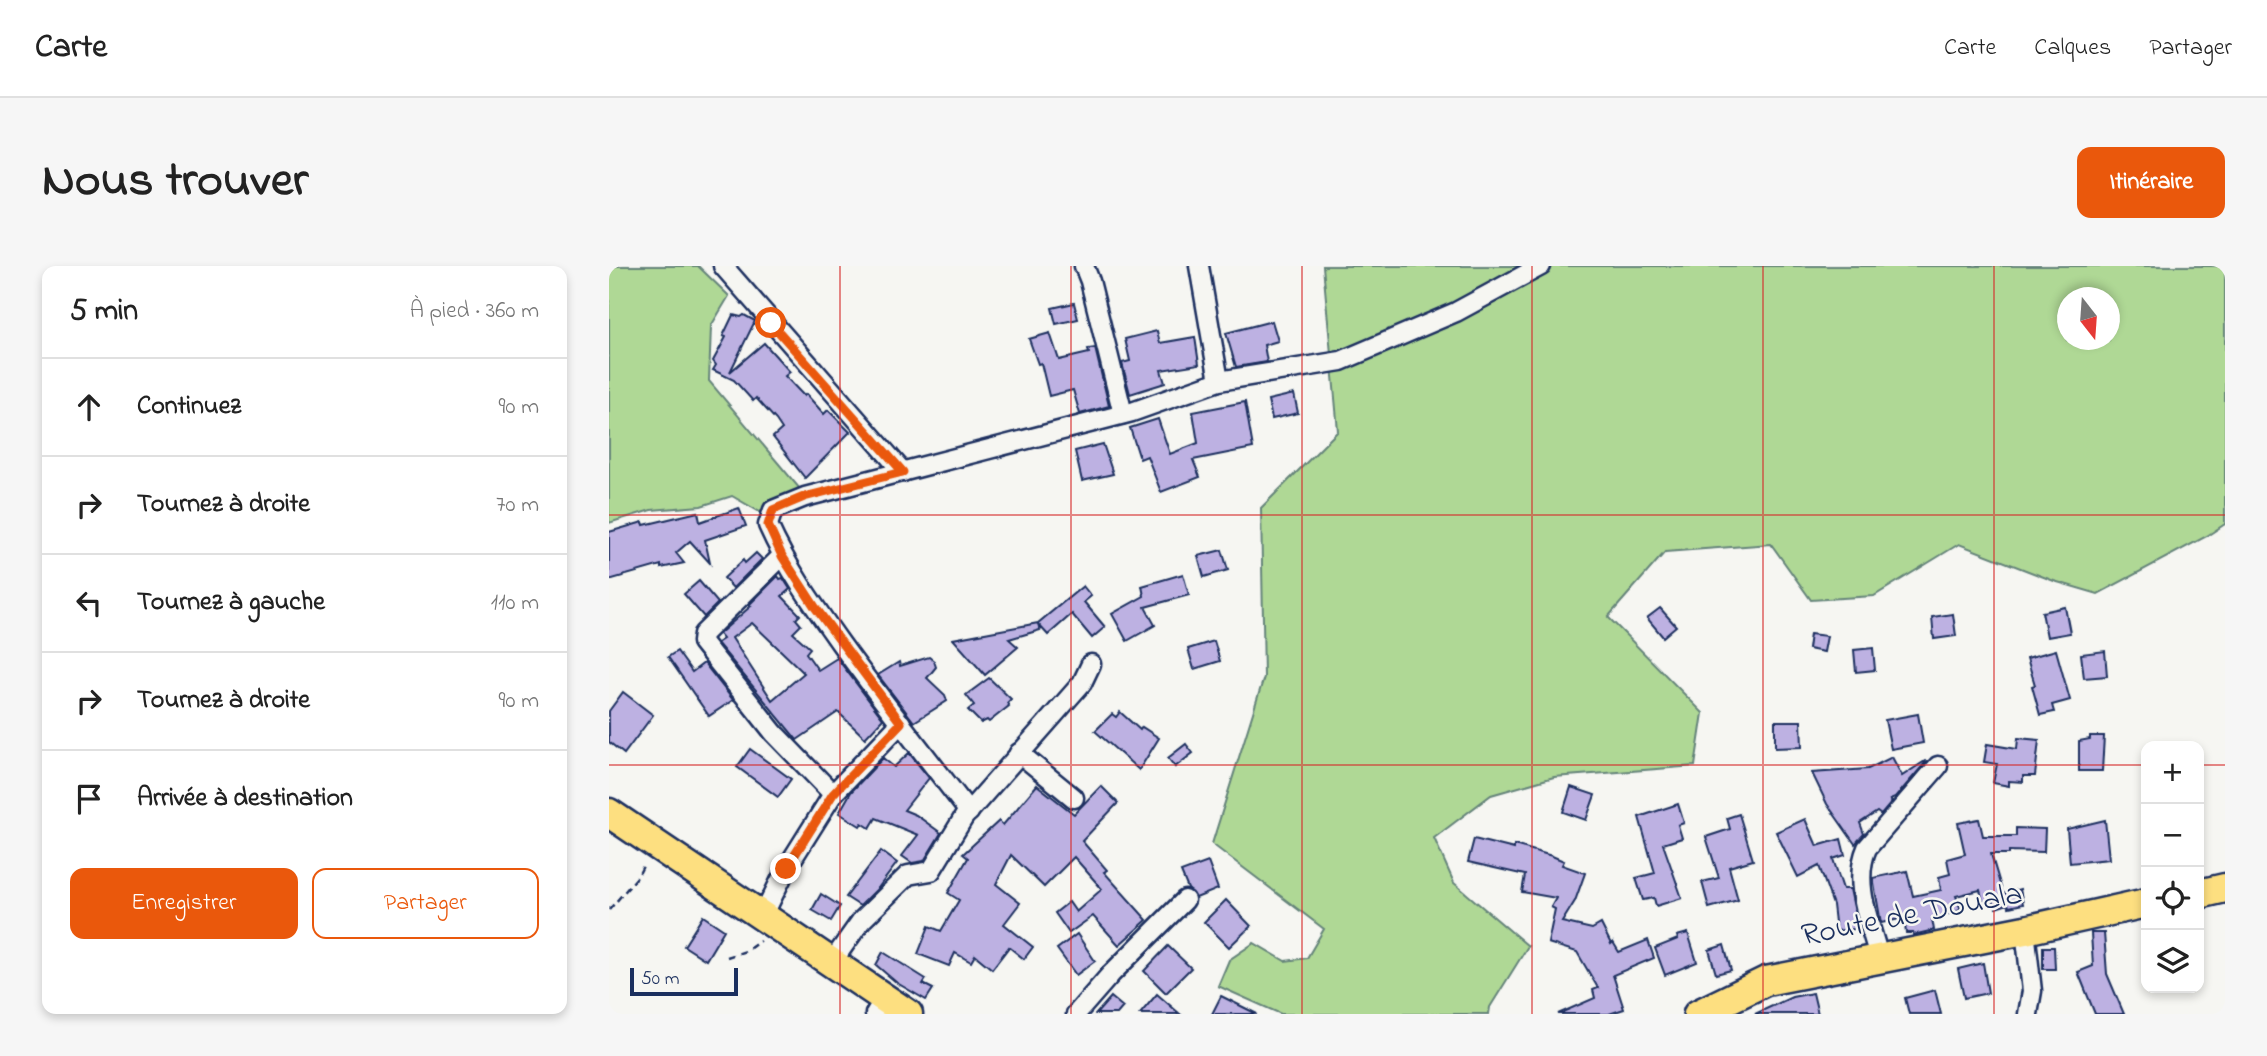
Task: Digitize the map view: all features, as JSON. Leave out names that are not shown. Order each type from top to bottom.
[{"type":"highway","points":[[609,813],[832,962],[879,1006],[908,1014]]},
{"type":"highway","points":[[2204,893],[2225,888]]},
{"type":"highway","name":"Route de Douala","points":[[1698,1014],[1766,981],[2141,905]]},
{"type":"street","points":[[723,266],[903,472]]},
{"type":"street","points":[[1084,266],[1123,414]]},
{"type":"street","points":[[1199,266],[1219,381]]},
{"type":"street","points":[[969,812],[829,627],[782,556],[768,525],[773,510],[804,497],[1123,414],[1219,381],[1341,360],[1456,312],[1541,266]]},
{"type":"street","points":[[782,556],[703,634],[702,642],[774,733],[833,794]]},
{"type":"street","points":[[832,962],[861,921],[908,875],[931,871],[969,812],[1082,683],[1091,664]]},
{"type":"street","points":[[773,923],[786,869],[833,794],[901,723]]},
{"type":"street","points":[[1019,753],[1073,798]]},
{"type":"street","points":[[1879,957],[1864,900],[1862,859],[1867,848],[1938,766]]},
{"type":"street","points":[[1076,1014],[1111,974],[1185,900]]},
{"type":"street","points":[[2025,930],[2032,991],[2028,1014]]},
{"type":"path","points":[[609,910],[638,876],[655,842]]},
{"type":"path","points":[[727,957],[746,951],[765,938],[773,923]]},
{"type":"green space","points":[[609,266],[698,266],[729,296],[711,326],[709,381],[800,489],[760,512],[732,496],[701,506],[651,510],[609,523]]},
{"type":"green space","points":[[1323,266],[2225,266],[2225,524],[2098,594],[2054,581],[1959,544],[1874,596],[1811,600],[1771,544],[1665,552],[1608,617],[1703,713],[1695,766],[1554,777],[1491,795],[1434,838],[1454,883],[1528,946],[1490,1007],[1489,1014],[1281,1014],[1218,986],[1229,960],[1254,943],[1285,961],[1307,958],[1324,929],[1212,844],[1264,677],[1261,508],[1338,431]]},
{"type":"building","points":[[1074,303],[1078,319],[1056,324],[1052,308]]},
{"type":"building","points":[[733,315],[744,315],[755,321],[730,372],[764,343],[790,372],[785,376],[804,396],[806,394],[824,414],[828,410],[850,432],[805,478],[773,437],[782,429],[776,420],[756,398],[753,401],[734,380],[713,370],[716,365],[713,361],[726,337],[723,336]]},
{"type":"building","points":[[1272,321],[1278,341],[1264,345],[1267,362],[1236,367],[1226,333]]},
{"type":"building","points":[[1157,331],[1160,343],[1195,337],[1199,364],[1161,370],[1165,383],[1130,394],[1122,363],[1130,361],[1125,339]]},
{"type":"building","points":[[1050,333],[1059,360],[1089,353],[1088,349],[1095,348],[1109,406],[1080,414],[1073,390],[1049,396],[1041,363],[1038,364],[1029,339]]},
{"type":"building","points":[[1294,394],[1298,413],[1272,419],[1268,400]]},
{"type":"building","points":[[1245,402],[1253,448],[1193,460],[1200,477],[1161,492],[1147,456],[1140,459],[1130,428],[1158,419],[1170,454],[1198,443],[1193,412]]},
{"type":"building","points":[[1103,444],[1113,474],[1082,481],[1075,451]]},
{"type":"building","points":[[739,508],[746,526],[705,540],[710,563],[690,541],[676,553],[684,563],[661,568],[661,565],[609,580],[609,532],[643,522],[644,525],[698,512],[700,522]]},
{"type":"building","points":[[1222,550],[1228,570],[1204,577],[1198,556]]},
{"type":"building","points":[[756,553],[762,559],[733,588],[724,578],[743,560],[745,563]]},
{"type":"building","points":[[1183,574],[1189,595],[1145,607],[1155,625],[1127,641],[1112,614],[1144,596],[1142,586]]},
{"type":"building","points":[[778,576],[783,578],[790,589],[782,596],[800,615],[796,619],[801,625],[793,633],[810,648],[806,653],[818,670],[837,658],[883,719],[865,738],[838,712],[797,740],[717,643],[723,639],[719,634],[751,606],[749,605]],"holes":[[[752,623],[804,673],[772,700],[732,638]]]},
{"type":"building","points":[[699,581],[718,603],[704,617],[684,594]]},
{"type":"building","points":[[1083,586],[1091,596],[1084,602],[1105,627],[1092,638],[1072,614],[1048,635],[1038,624],[1040,630],[1009,639],[1018,647],[985,675],[953,639],[1038,623]]},
{"type":"building","points":[[2065,607],[2070,633],[2047,637],[2042,612]]},
{"type":"building","points":[[1660,608],[1676,626],[1663,637],[1647,618]]},
{"type":"building","points":[[1953,614],[1956,636],[1934,639],[1932,617]]},
{"type":"building","points":[[1810,634],[1827,636],[1824,652],[1808,649]]},
{"type":"building","points":[[1214,641],[1220,661],[1194,669],[1188,649]]},
{"type":"building","points":[[1873,648],[1875,670],[1856,672],[1854,650]]},
{"type":"building","points":[[2056,650],[2070,700],[2052,705],[2054,712],[2040,715],[2027,658]]},
{"type":"building","points":[[677,651],[692,672],[704,663],[733,700],[709,716],[668,657]]},
{"type":"building","points":[[2105,651],[2107,676],[2084,678],[2081,654]]},
{"type":"building","points":[[929,657],[936,667],[927,678],[945,695],[947,701],[914,722],[878,675],[899,662],[900,666]]},
{"type":"building","points":[[989,678],[1011,699],[1007,703],[1009,706],[989,722],[987,720],[981,723],[968,710],[974,705],[966,695]]},
{"type":"building","points":[[623,692],[653,715],[624,754],[609,742],[609,711]]},
{"type":"building","points":[[1120,712],[1140,730],[1142,727],[1159,738],[1139,770],[1095,731],[1112,714],[1116,717]]},
{"type":"building","points":[[1918,714],[1923,743],[1891,749],[1885,720]]},
{"type":"building","points":[[1775,721],[1801,721],[1802,747],[1775,748]]},
{"type":"building","points":[[2090,736],[2104,736],[2102,771],[2079,771],[2079,741],[2090,739]]},
{"type":"building","points":[[2018,738],[2039,740],[2035,776],[2023,776],[2023,782],[2009,781],[2009,786],[1993,783],[1997,764],[1984,762],[1987,744],[2017,749]]},
{"type":"building","points":[[1186,744],[1193,753],[1175,767],[1168,758]]},
{"type":"building","points":[[750,749],[791,779],[778,797],[737,767]]},
{"type":"building","points":[[909,753],[929,778],[904,810],[941,833],[924,861],[912,863],[902,856],[918,835],[876,818],[870,828],[862,823],[860,826],[839,813],[851,792],[883,758],[894,767]]},
{"type":"building","points":[[1892,757],[1902,776],[1926,762],[1895,798],[1890,800],[1892,802],[1881,815],[1877,812],[1860,823],[1864,834],[1855,844],[1827,804],[1812,773],[1868,769]]},
{"type":"building","points":[[1037,785],[1074,814],[1101,786],[1118,803],[1082,841],[1107,870],[1104,872],[1147,920],[1119,945],[1093,916],[1069,933],[1055,913],[1069,902],[1076,912],[1102,889],[1074,857],[1044,887],[1011,855],[996,884],[1020,903],[1004,924],[1033,947],[1024,959],[1009,947],[992,969],[975,955],[971,962],[955,953],[949,966],[918,954],[929,926],[941,931],[959,900],[948,893],[968,858],[963,854],[999,821],[1003,825]]},
{"type":"building","points":[[1571,787],[1595,795],[1586,820],[1563,812]]},
{"type":"building","points":[[1678,804],[1684,823],[1678,825],[1682,838],[1663,844],[1682,898],[1656,906],[1654,898],[1643,900],[1636,878],[1655,873],[1639,817]]},
{"type":"building","points":[[1739,814],[1753,860],[1729,867],[1738,900],[1709,908],[1702,882],[1719,878],[1706,837],[1730,829],[1727,818]]},
{"type":"building","points":[[1805,819],[1817,846],[1841,839],[1845,855],[1833,859],[1843,889],[1850,889],[1858,926],[1854,929],[1836,931],[1833,905],[1819,866],[1798,877],[1776,832]]},
{"type":"building","points":[[1979,819],[1983,836],[2016,836],[2016,828],[2045,829],[2044,852],[2009,851],[2009,854],[1991,854],[2003,894],[2020,889],[2023,904],[2009,907],[2008,904],[1996,908],[1993,900],[1983,902],[1980,890],[1956,896],[1961,910],[1932,919],[1934,930],[1913,935],[1906,933],[1904,918],[1881,923],[1873,878],[1907,871],[1913,896],[1941,890],[1939,877],[1950,874],[1947,859],[1965,854],[1958,823]]},
{"type":"building","points":[[2105,820],[2109,859],[2070,863],[2067,829]]},
{"type":"building","points":[[1474,839],[1514,849],[1514,845],[1552,856],[1564,861],[1562,865],[1585,873],[1575,901],[1562,922],[1592,929],[1601,924],[1611,944],[1613,942],[1619,952],[1648,940],[1654,958],[1613,975],[1624,1009],[1609,1014],[1558,1014],[1595,998],[1593,990],[1598,988],[1577,952],[1548,943],[1555,909],[1551,907],[1556,898],[1522,892],[1525,875],[1468,862]]},
{"type":"building","points":[[881,851],[897,863],[860,906],[846,897]]},
{"type":"building","points":[[1208,862],[1218,889],[1196,898],[1188,889],[1181,872]]},
{"type":"building","points":[[821,894],[840,906],[831,921],[812,910]]},
{"type":"building","points":[[1226,900],[1251,926],[1229,947],[1204,922]]},
{"type":"building","points":[[703,916],[724,930],[706,960],[684,946]]},
{"type":"building","points":[[1688,933],[1697,962],[1665,975],[1655,948]]},
{"type":"building","points":[[2091,933],[2104,933],[2107,974],[2124,1014],[2095,1014],[2078,972],[2093,966]]},
{"type":"building","points":[[1077,934],[1095,961],[1076,975],[1057,949]]},
{"type":"building","points":[[1724,945],[1731,970],[1716,974],[1709,950]]},
{"type":"building","points":[[1168,946],[1191,968],[1166,993],[1144,971]]},
{"type":"building","points":[[2043,947],[2054,947],[2055,969],[2043,969]]},
{"type":"building","points":[[883,952],[926,979],[923,984],[933,989],[926,1000],[897,983],[876,965]]},
{"type":"building","points":[[1983,963],[1988,993],[1964,998],[1958,969]]},
{"type":"building","points":[[1935,990],[1941,1014],[1909,1014],[1905,998]]},
{"type":"building","points":[[1813,993],[1818,1014],[1755,1014],[1792,997]]},
{"type":"building","points":[[1157,994],[1180,1014],[1140,1014]]},
{"type":"building","points":[[1221,996],[1257,1014],[1212,1014]]},
{"type":"building","points":[[1111,997],[1123,1007],[1117,1014],[1096,1014]]},
{"type":"route","points":[[771,323],[903,472],[804,497],[773,510],[769,517],[768,525],[782,556],[815,607],[901,723],[833,794],[786,869]]}]
